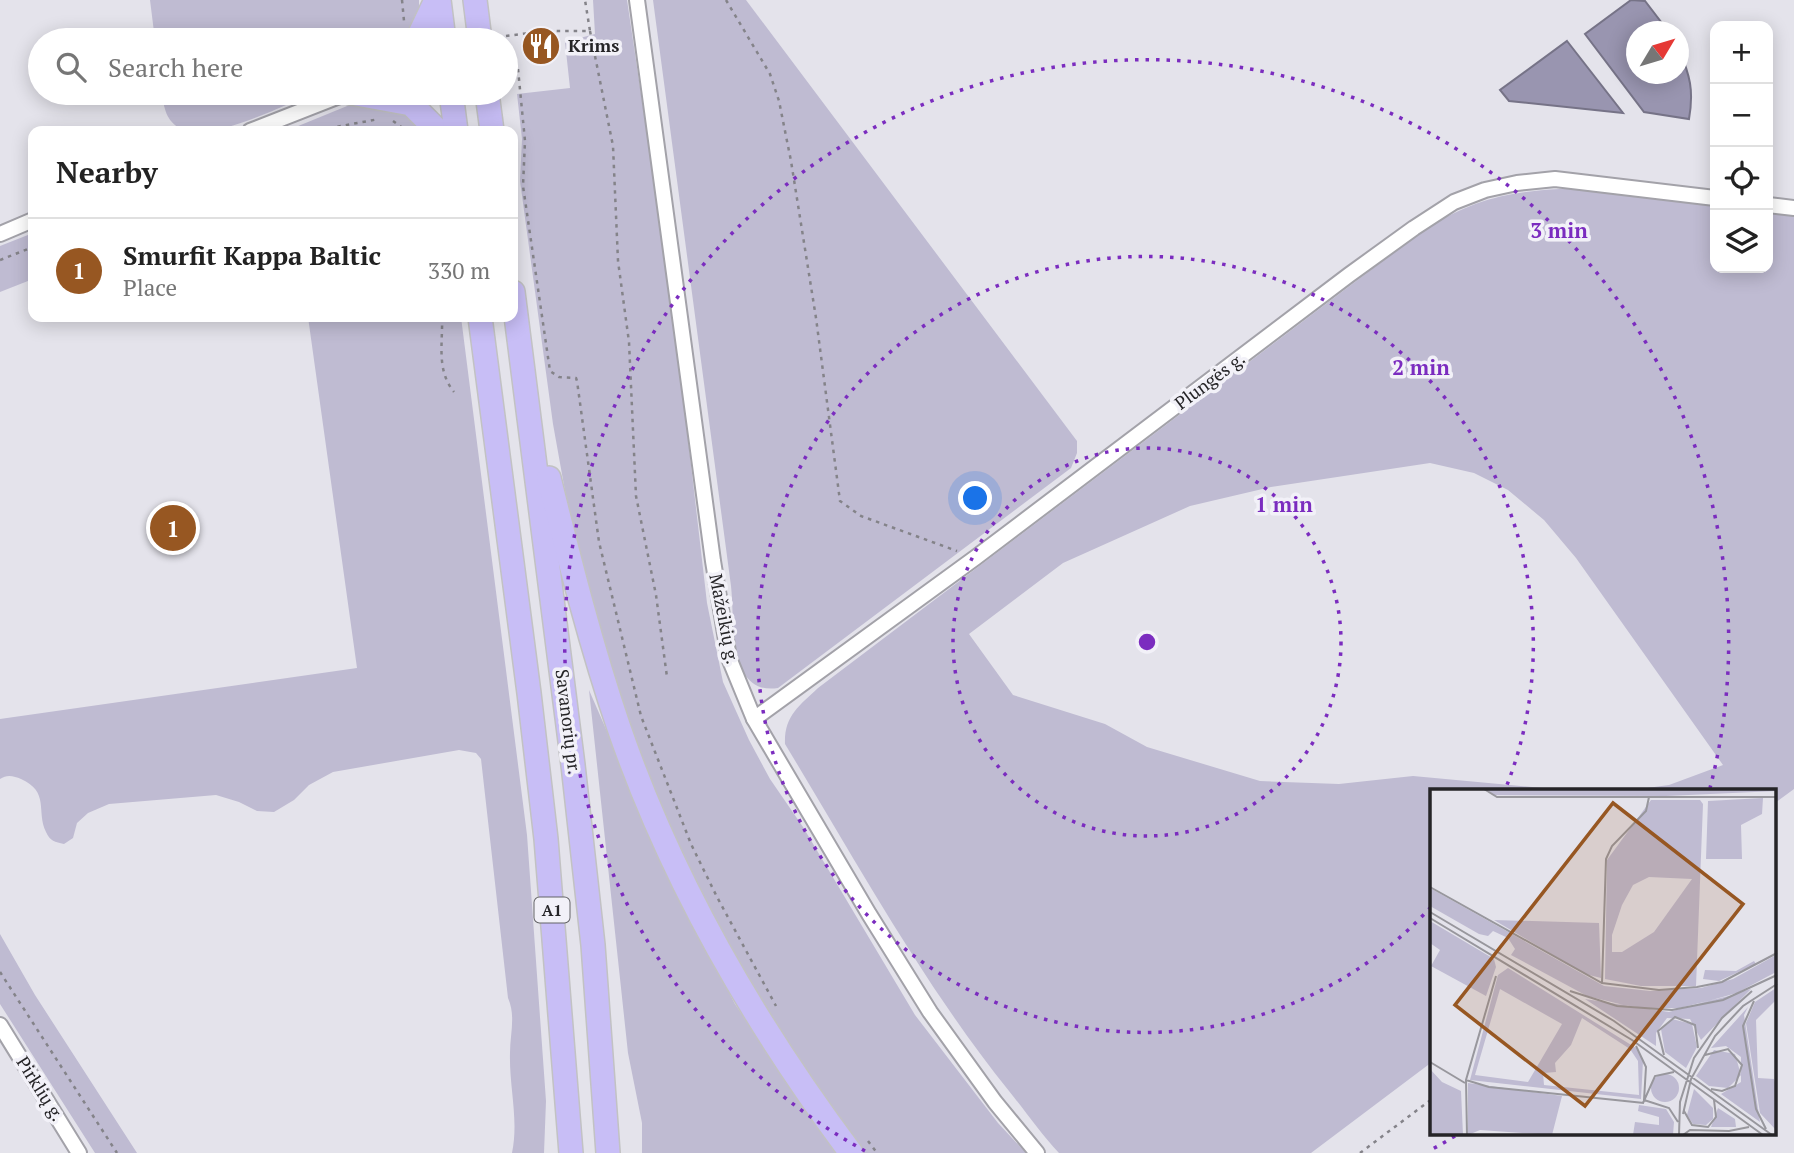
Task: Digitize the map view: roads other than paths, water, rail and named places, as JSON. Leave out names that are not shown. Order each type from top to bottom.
[{"type":"highway","points":[[414,28],[437,0]]},
{"type":"highway","points":[[437,0],[442,28]]},
{"type":"highway","points":[[475,0],[478,28]]},
{"type":"highway","points":[[412,105],[434,126]]},
{"type":"highway","points":[[453,105],[455,126]]},
{"type":"highway","points":[[489,105],[491,126]]},
{"type":"highway","name":"Savanorių pr.","points":[[481,322],[546,839],[572,1153]]},
{"type":"highway","name":"Savanorių pr.","points":[[517,322],[593,945],[608,1153]]},
{"type":"highway","points":[[524,381],[590,632],[619,729],[640,782],[691,897],[744,997],[820,1111],[860,1147]]},
{"type":"highway","points":[[562,1153],[570,1126]]},
{"type":"street","name":"Mažeikių g.","points":[[637,0],[729,658],[754,719],[869,914],[930,1012],[995,1102],[1037,1153]]},
{"type":"street","points":[[263,126],[318,105]]},
{"type":"street","name":"Plungės g.","points":[[754,719],[975,558],[1349,275],[1454,202],[1506,185],[1555,179],[1710,197]]},
{"type":"street","points":[[1773,206],[1794,208]]},
{"type":"street","points":[[0,234],[28,222]]},
{"type":"street","name":"Pirklių g.","points":[[0,1025],[79,1153]]},
{"type":"place","name":"Krims","points":[[541,46]]},
{"type":"place","name":"Smurfit Kappa Baltic","points":[[173,528]]}]
